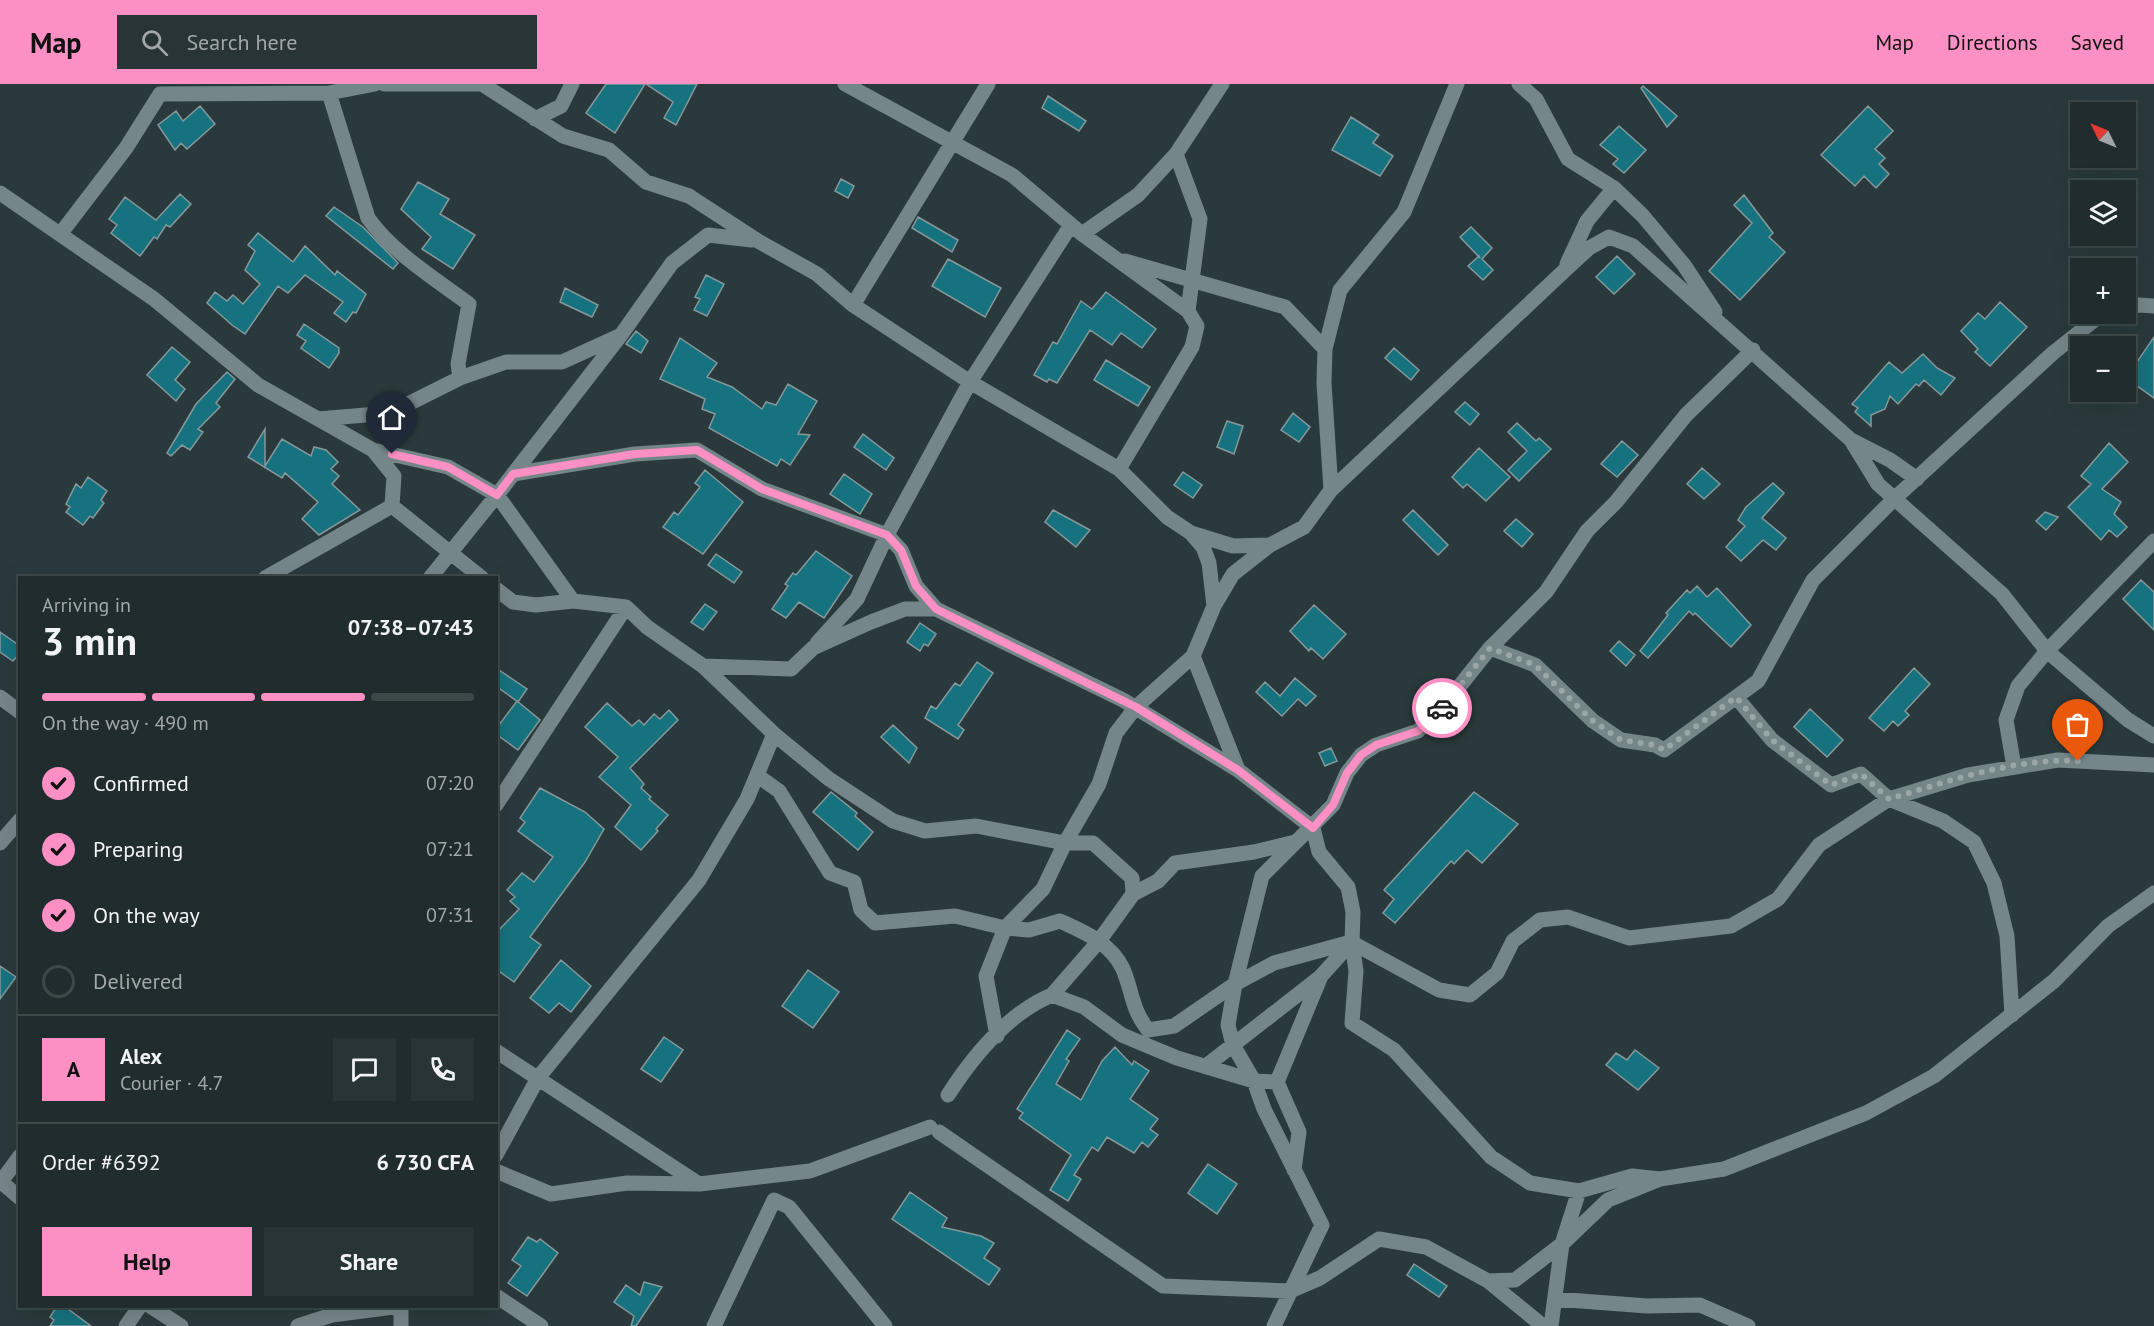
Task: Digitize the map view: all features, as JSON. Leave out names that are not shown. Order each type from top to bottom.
[{"type":"street","points":[[61,233],[126,148],[160,94],[330,93],[375,84]]},
{"type":"street","points":[[384,84],[486,85],[563,136],[609,150],[646,182],[688,196],[758,241],[817,274],[853,305],[970,382],[1119,469],[1167,517],[1191,533],[1203,547],[1209,563],[1214,606]]},
{"type":"street","points":[[535,119],[561,106],[572,84]]},
{"type":"street","points":[[845,84],[1012,175],[1114,258],[1188,310],[1197,326],[1192,346],[1119,469]]},
{"type":"street","points":[[970,112],[974,84]]},
{"type":"street","points":[[853,305],[988,84]]},
{"type":"street","points":[[704,666],[791,669],[857,599],[887,535],[970,382],[1077,229],[1138,195],[1176,154],[1222,84]]},
{"type":"street","points":[[1332,490],[1324,383],[1325,349],[1340,290],[1404,212],[1457,84]]},
{"type":"street","points":[[1519,84],[1536,99],[1568,159],[1614,188],[1643,216],[1684,265],[1730,333]]},
{"type":"street","points":[[330,93],[368,218],[376,230],[416,266],[469,304],[458,364],[460,378]]},
{"type":"street","points":[[1176,154],[1200,219],[1188,310]]},
{"type":"street","points":[[1564,271],[1587,221],[1614,188]]},
{"type":"street","points":[[0,193],[154,299],[258,385],[373,450],[448,467],[497,495],[573,601]]},
{"type":"street","points":[[431,576],[621,335],[672,263],[708,235],[758,241]]},
{"type":"street","points":[[997,1036],[986,976],[1005,928],[1043,889],[1065,843],[1099,784],[1116,733],[1136,707],[1193,656],[1214,606],[1233,574],[1270,545],[1304,527],[1332,490],[1589,248],[1609,237],[1633,246],[1730,333],[1753,350],[1851,440],[1890,460],[1917,478]]},
{"type":"street","points":[[1114,258],[1285,307],[1325,349]]},
{"type":"street","points":[[2136,306],[2154,306]]},
{"type":"street","points":[[1490,648],[1535,665],[1593,721],[1621,740],[1655,745],[1664,750],[1758,681],[1813,580],[1894,499],[2053,353],[2089,324]]},
{"type":"street","points":[[318,419],[390,413],[460,378],[506,362],[562,362],[621,335]]},
{"type":"street","points":[[1274,1326],[1322,1225],[1294,1170],[1254,1081],[1233,1046],[1228,1025],[1235,984],[1262,876],[1313,828],[1333,805],[1347,773],[1361,755],[1376,745],[1418,731],[1448,702],[1490,648],[1546,592],[1587,531],[1616,502],[1686,415],[1753,350]]},
{"type":"street","points":[[1851,440],[1878,484],[2002,594],[2047,651],[2128,720],[2154,736]]},
{"type":"street","points":[[373,450],[394,476],[392,506]]},
{"type":"street","points":[[513,474],[635,454],[697,450],[762,489],[887,535],[901,550],[916,586],[936,609],[1136,707],[1238,770],[1313,828],[1319,852],[1348,886],[1353,912],[1351,943],[1356,971],[1352,1023],[1394,1050],[1491,1157],[1530,1183],[1579,1191],[1632,1176],[1660,1179]]},
{"type":"street","points":[[392,506],[480,576]]},
{"type":"street","points":[[269,576],[392,506]]},
{"type":"street","points":[[1191,533],[1233,546],[1270,545]]},
{"type":"street","points":[[2014,767],[2006,720],[2018,686],[2047,651],[2154,541]]},
{"type":"street","points":[[498,591],[513,602],[536,605],[573,601],[626,607],[647,627],[704,666],[774,734],[830,779],[893,820],[925,831],[976,825],[1065,843],[1094,843],[1132,878],[1132,894]]},
{"type":"street","points":[[498,802],[626,607]]},
{"type":"street","points":[[813,648],[905,609],[936,609]]},
{"type":"street","points":[[1193,656],[1238,770]]},
{"type":"street","points":[[0,697],[18,710]]},
{"type":"street","points":[[1736,697],[1772,740],[1831,785],[1861,774],[1889,799],[1944,821],[1974,842],[1994,883],[2007,936],[2012,1015]]},
{"type":"street","points":[[498,1151],[538,1078],[699,880],[747,800],[774,734]]},
{"type":"street","points":[[758,776],[779,791],[830,873],[854,882],[861,910],[875,924],[954,916],[1005,928],[1029,930],[1060,921],[1099,941],[1122,967],[1135,1014],[1148,1030],[1174,1026],[1235,984],[1274,963],[1351,943],[1439,990],[1470,995],[1497,973],[1513,941],[1540,920],[1568,917],[1629,938],[1731,926],[1779,899],[1819,845],[1889,799],[1968,776],[2058,760],[2154,765]]},
{"type":"street","points":[[0,843],[18,822]]},
{"type":"street","points":[[948,1095],[968,1063],[1032,1004],[1053,995],[1099,941],[1132,894],[1158,881],[1175,863],[1254,852],[1298,842]]},
{"type":"street","points":[[1488,1281],[1515,1280],[1562,1244],[1608,1200],[1660,1179],[1724,1169],[1866,1113],[1934,1076],[2054,981],[2108,926],[2154,893]]},
{"type":"street","points":[[1206,1066],[1321,976],[1351,943]]},
{"type":"street","points":[[1294,1170],[1299,1132],[1277,1082],[1321,976]]},
{"type":"street","points":[[1053,995],[1084,1007],[1122,1035],[1177,1058],[1254,1081],[1277,1082]]},
{"type":"street","points":[[498,1052],[699,1184]]},
{"type":"street","points":[[498,1172],[551,1194],[627,1183],[699,1184],[810,1171],[935,1130],[1163,1286],[1290,1291],[1320,1278],[1379,1239],[1426,1247],[1488,1281],[1543,1326]]},
{"type":"street","points":[[18,1159],[0,1182],[18,1196]]},
{"type":"street","points":[[1551,1326],[1562,1244],[1579,1191]]},
{"type":"street","points":[[714,1326],[774,1200],[789,1207],[885,1326]]},
{"type":"street","points":[[498,1297],[541,1326]]},
{"type":"street","points":[[1555,1299],[1647,1306],[1700,1305],[1748,1326]]},
{"type":"street","points":[[126,1326],[139,1308]]},
{"type":"street","points":[[153,1308],[182,1326]]},
{"type":"street","points":[[298,1326],[337,1311],[375,1308]]},
{"type":"street","points":[[401,1308],[402,1326]]},
{"type":"building","points":[[606,84],[645,84],[615,133],[586,113]]},
{"type":"building","points":[[646,84],[697,84],[676,125],[664,118],[673,102]]},
{"type":"building","points":[[1643,86],[1677,116],[1667,127],[1641,88]]},
{"type":"building","points":[[1048,96],[1086,121],[1079,131],[1042,108]]},
{"type":"building","points":[[200,106],[215,124],[187,149],[181,143],[175,150],[158,125],[176,111],[183,121]]},
{"type":"building","points":[[1868,106],[1893,131],[1875,149],[1885,158],[1879,164],[1889,174],[1876,188],[1864,176],[1855,186],[1821,155]]},
{"type":"building","points":[[1351,117],[1379,135],[1373,143],[1393,156],[1380,176],[1332,150]]},
{"type":"building","points":[[1619,126],[1646,150],[1624,173],[1613,164],[1618,159],[1600,145]]},
{"type":"building","points":[[841,179],[854,186],[848,198],[835,191]]},
{"type":"building","points":[[418,182],[449,199],[440,214],[475,235],[453,269],[422,249],[431,237],[401,209]]},
{"type":"building","points":[[180,194],[191,204],[170,227],[166,225],[157,239],[154,237],[140,256],[111,233],[117,225],[109,219],[125,197],[156,220]]},
{"type":"building","points":[[1744,195],[1773,233],[1769,237],[1785,252],[1740,300],[1709,271],[1752,223],[1734,205]]},
{"type":"building","points":[[334,207],[363,227],[398,263],[393,269],[326,216]]},
{"type":"building","points":[[918,217],[958,240],[952,252],[912,228]]},
{"type":"building","points":[[1471,227],[1492,248],[1482,259],[1493,270],[1483,280],[1468,266],[1479,256],[1460,237]]},
{"type":"building","points":[[258,233],[293,262],[305,246],[335,275],[337,271],[366,294],[356,313],[353,312],[346,322],[334,313],[343,302],[305,275],[288,293],[278,286],[245,334],[232,325],[207,303],[215,292],[227,301],[233,295],[243,304],[260,284],[245,270],[255,251],[248,245]]},
{"type":"building","points":[[1617,256],[1635,274],[1614,294],[1596,277]]},
{"type":"building","points":[[948,259],[1001,288],[985,317],[932,286]]},
{"type":"building","points":[[706,275],[724,284],[707,316],[694,310],[700,299],[695,297]]},
{"type":"building","points":[[565,288],[598,305],[592,317],[560,302]]},
{"type":"building","points":[[1106,292],[1156,329],[1142,348],[1121,333],[1112,345],[1090,330],[1057,383],[1049,379],[1047,382],[1034,375],[1053,342],[1057,344],[1081,301],[1092,309]]},
{"type":"building","points":[[2000,302],[2027,327],[1990,366],[1975,352],[1978,349],[1961,331],[1978,313],[1985,319]]},
{"type":"building","points":[[304,324],[339,348],[339,353],[329,368],[301,348],[306,341],[297,335]]},
{"type":"building","points":[[636,331],[648,341],[641,353],[626,344]]},
{"type":"building","points":[[2154,337],[2154,398],[2136,385],[2136,363]]},
{"type":"building","points":[[680,338],[717,363],[707,377],[732,387],[762,409],[766,402],[776,405],[788,384],[817,401],[798,434],[810,435],[790,465],[781,459],[777,466],[709,428],[715,414],[702,409],[705,399],[660,379]]},
{"type":"building","points":[[172,347],[190,362],[175,380],[185,389],[176,401],[147,375]]},
{"type":"building","points":[[1394,348],[1419,370],[1411,380],[1385,358]]},
{"type":"building","points":[[1923,354],[1937,368],[1955,378],[1941,395],[1924,380],[1919,386],[1916,384],[1898,404],[1890,396],[1885,409],[1871,415],[1871,426],[1855,412],[1858,408],[1852,404],[1889,362],[1902,373]]},
{"type":"building","points":[[1106,360],[1150,387],[1138,406],[1094,380]]},
{"type":"building","points":[[227,372],[235,379],[216,403],[220,407],[198,429],[203,432],[190,450],[182,445],[171,456],[167,453],[196,404]]},
{"type":"building","points":[[1465,402],[1479,414],[1470,425],[1455,412]]},
{"type":"building","points":[[1293,413],[1310,427],[1299,442],[1281,430]]},
{"type":"building","points":[[1227,421],[1243,426],[1234,454],[1217,447]]},
{"type":"building","points":[[1517,423],[1536,441],[1539,438],[1551,449],[1519,481],[1508,470],[1527,451],[1508,432]]},
{"type":"building","points":[[265,429],[265,466],[282,439],[311,456],[314,447],[326,450],[338,462],[331,469],[339,476],[332,484],[360,510],[319,535],[302,519],[318,502],[285,473],[282,478],[248,457]]},
{"type":"building","points":[[863,434],[894,458],[886,470],[854,447]]},
{"type":"building","points":[[1622,441],[1638,455],[1617,477],[1601,464]]},
{"type":"building","points":[[2109,443],[2128,462],[2102,489],[2121,502],[2114,514],[2127,527],[2117,537],[2109,530],[2101,540],[2068,507],[2091,484],[2081,476]]},
{"type":"building","points":[[1479,448],[1510,477],[1486,501],[1467,484],[1463,488],[1452,477]]},
{"type":"building","points":[[1702,468],[1720,484],[1704,499],[1687,484]]},
{"type":"building","points":[[705,470],[743,502],[703,554],[663,527],[674,512],[678,515],[700,487],[695,483]]},
{"type":"building","points":[[1183,472],[1202,485],[1193,498],[1174,485]]},
{"type":"building","points":[[844,474],[872,494],[860,514],[830,494]]},
{"type":"building","points":[[88,477],[107,491],[101,500],[104,503],[93,518],[90,516],[83,525],[66,512],[70,507],[66,504],[76,484],[81,488]]},
{"type":"building","points":[[1773,483],[1784,493],[1762,518],[1786,538],[1776,550],[1763,540],[1741,561],[1726,547],[1745,526],[1738,520],[1746,507]]},
{"type":"building","points":[[1053,510],[1090,530],[1076,547],[1045,522]]},
{"type":"building","points":[[1413,510],[1448,545],[1438,555],[1403,520]]},
{"type":"building","points":[[2045,512],[2058,517],[2046,530],[2036,521]]},
{"type":"building","points":[[1516,519],[1533,534],[1522,547],[1504,531]]},
{"type":"building","points":[[816,551],[852,576],[824,618],[799,602],[786,618],[772,609],[788,586],[785,584],[793,573],[796,575]]},
{"type":"building","points":[[716,554],[742,572],[734,583],[708,565]]},
{"type":"building","points":[[2141,580],[2154,592],[2154,630],[2123,599]]},
{"type":"building","points":[[1697,586],[1707,597],[1717,588],[1751,625],[1731,647],[1695,613],[1693,615],[1689,611],[1648,658],[1640,651],[1668,615],[1666,613],[1687,590],[1690,593]]},
{"type":"building","points":[[705,604],[717,612],[703,630],[691,622]]},
{"type":"building","points":[[1314,605],[1346,634],[1323,659],[1311,648],[1309,651],[1290,631]]},
{"type":"building","points":[[920,623],[936,634],[928,646],[924,644],[920,651],[907,642]]},
{"type":"building","points":[[0,632],[18,645],[18,655],[13,661],[0,652]]},
{"type":"building","points":[[1619,641],[1635,655],[1626,666],[1610,651]]},
{"type":"building","points":[[977,662],[993,673],[958,725],[964,730],[958,739],[925,718],[931,706],[936,709],[955,683],[960,686]]},
{"type":"building","points":[[1914,668],[1930,684],[1905,711],[1909,715],[1898,726],[1893,721],[1884,731],[1869,718]]},
{"type":"building","points":[[498,669],[527,689],[518,702],[498,687]]},
{"type":"building","points":[[1295,678],[1316,696],[1306,706],[1298,699],[1282,716],[1256,692],[1265,682],[1280,696]]},
{"type":"building","points":[[517,701],[540,720],[518,750],[498,735],[498,726]]},
{"type":"building","points":[[607,703],[632,726],[639,720],[644,725],[654,714],[660,719],[669,710],[678,720],[630,768],[644,784],[641,788],[651,797],[649,799],[668,815],[656,829],[658,831],[641,850],[615,827],[631,805],[599,777],[618,757],[585,727]]},
{"type":"building","points":[[1810,709],[1843,740],[1827,757],[1794,727]]},
{"type":"building","points":[[893,725],[917,748],[909,763],[881,737]]},
{"type":"building","points":[[1331,748],[1337,761],[1325,766],[1319,753]]},
{"type":"building","points":[[540,788],[585,812],[604,829],[585,862],[530,937],[541,945],[514,982],[498,970],[498,931],[519,909],[510,901],[515,897],[507,890],[522,873],[534,882],[553,857],[518,831],[525,822],[520,818]]},
{"type":"building","points":[[831,792],[857,813],[855,816],[873,832],[858,850],[813,812]]},
{"type":"building","points":[[1474,792],[1518,824],[1482,863],[1467,850],[1454,864],[1451,861],[1395,923],[1383,913],[1394,899],[1384,890]]},
{"type":"building","points":[[561,960],[591,986],[571,1012],[559,1003],[549,1013],[530,998]]},
{"type":"building","points":[[0,966],[16,977],[0,999]]},
{"type":"building","points":[[808,970],[839,992],[813,1028],[782,1006]]},
{"type":"building","points":[[1067,1030],[1080,1039],[1066,1059],[1069,1061],[1056,1084],[1081,1100],[1102,1061],[1115,1047],[1132,1065],[1134,1061],[1149,1071],[1130,1099],[1158,1119],[1150,1129],[1158,1135],[1148,1147],[1142,1142],[1134,1153],[1107,1137],[1098,1151],[1092,1147],[1074,1175],[1081,1179],[1068,1201],[1050,1190],[1071,1155],[1019,1118],[1023,1113],[1017,1109]]},
{"type":"building","points":[[664,1037],[683,1050],[661,1082],[641,1069]]},
{"type":"building","points":[[1635,1050],[1659,1068],[1638,1090],[1606,1065],[1616,1053],[1627,1060]]},
{"type":"building","points":[[1208,1164],[1237,1184],[1217,1214],[1188,1193]]},
{"type":"building","points":[[910,1192],[947,1218],[942,1227],[981,1236],[994,1243],[984,1258],[1000,1269],[989,1285],[892,1219]]},
{"type":"building","points":[[528,1237],[537,1242],[540,1239],[558,1253],[527,1296],[508,1283],[521,1266],[512,1260]]},
{"type":"building","points":[[1414,1264],[1447,1286],[1439,1297],[1407,1275]]},
{"type":"building","points":[[644,1282],[662,1287],[636,1326],[631,1326],[634,1316],[614,1302],[626,1285],[640,1295]]},
{"type":"building","points":[[56,1308],[67,1308],[91,1326],[50,1326],[54,1320],[50,1317]]},
{"type":"way so far","points":[[1442,708],[1490,648],[1517,656],[1535,665],[1593,721],[1621,740],[1655,745],[1664,750],[1736,697],[1772,740],[1831,785],[1861,774],[1889,799],[1968,776],[2058,760],[2078,761]]},
{"type":"route","points":[[392,454],[448,467],[497,495],[513,474],[635,454],[697,450],[762,489],[887,535],[901,550],[916,586],[936,609],[1136,707],[1238,770],[1313,828],[1333,805],[1347,773],[1361,755],[1376,745],[1418,731],[1442,708]]}]
